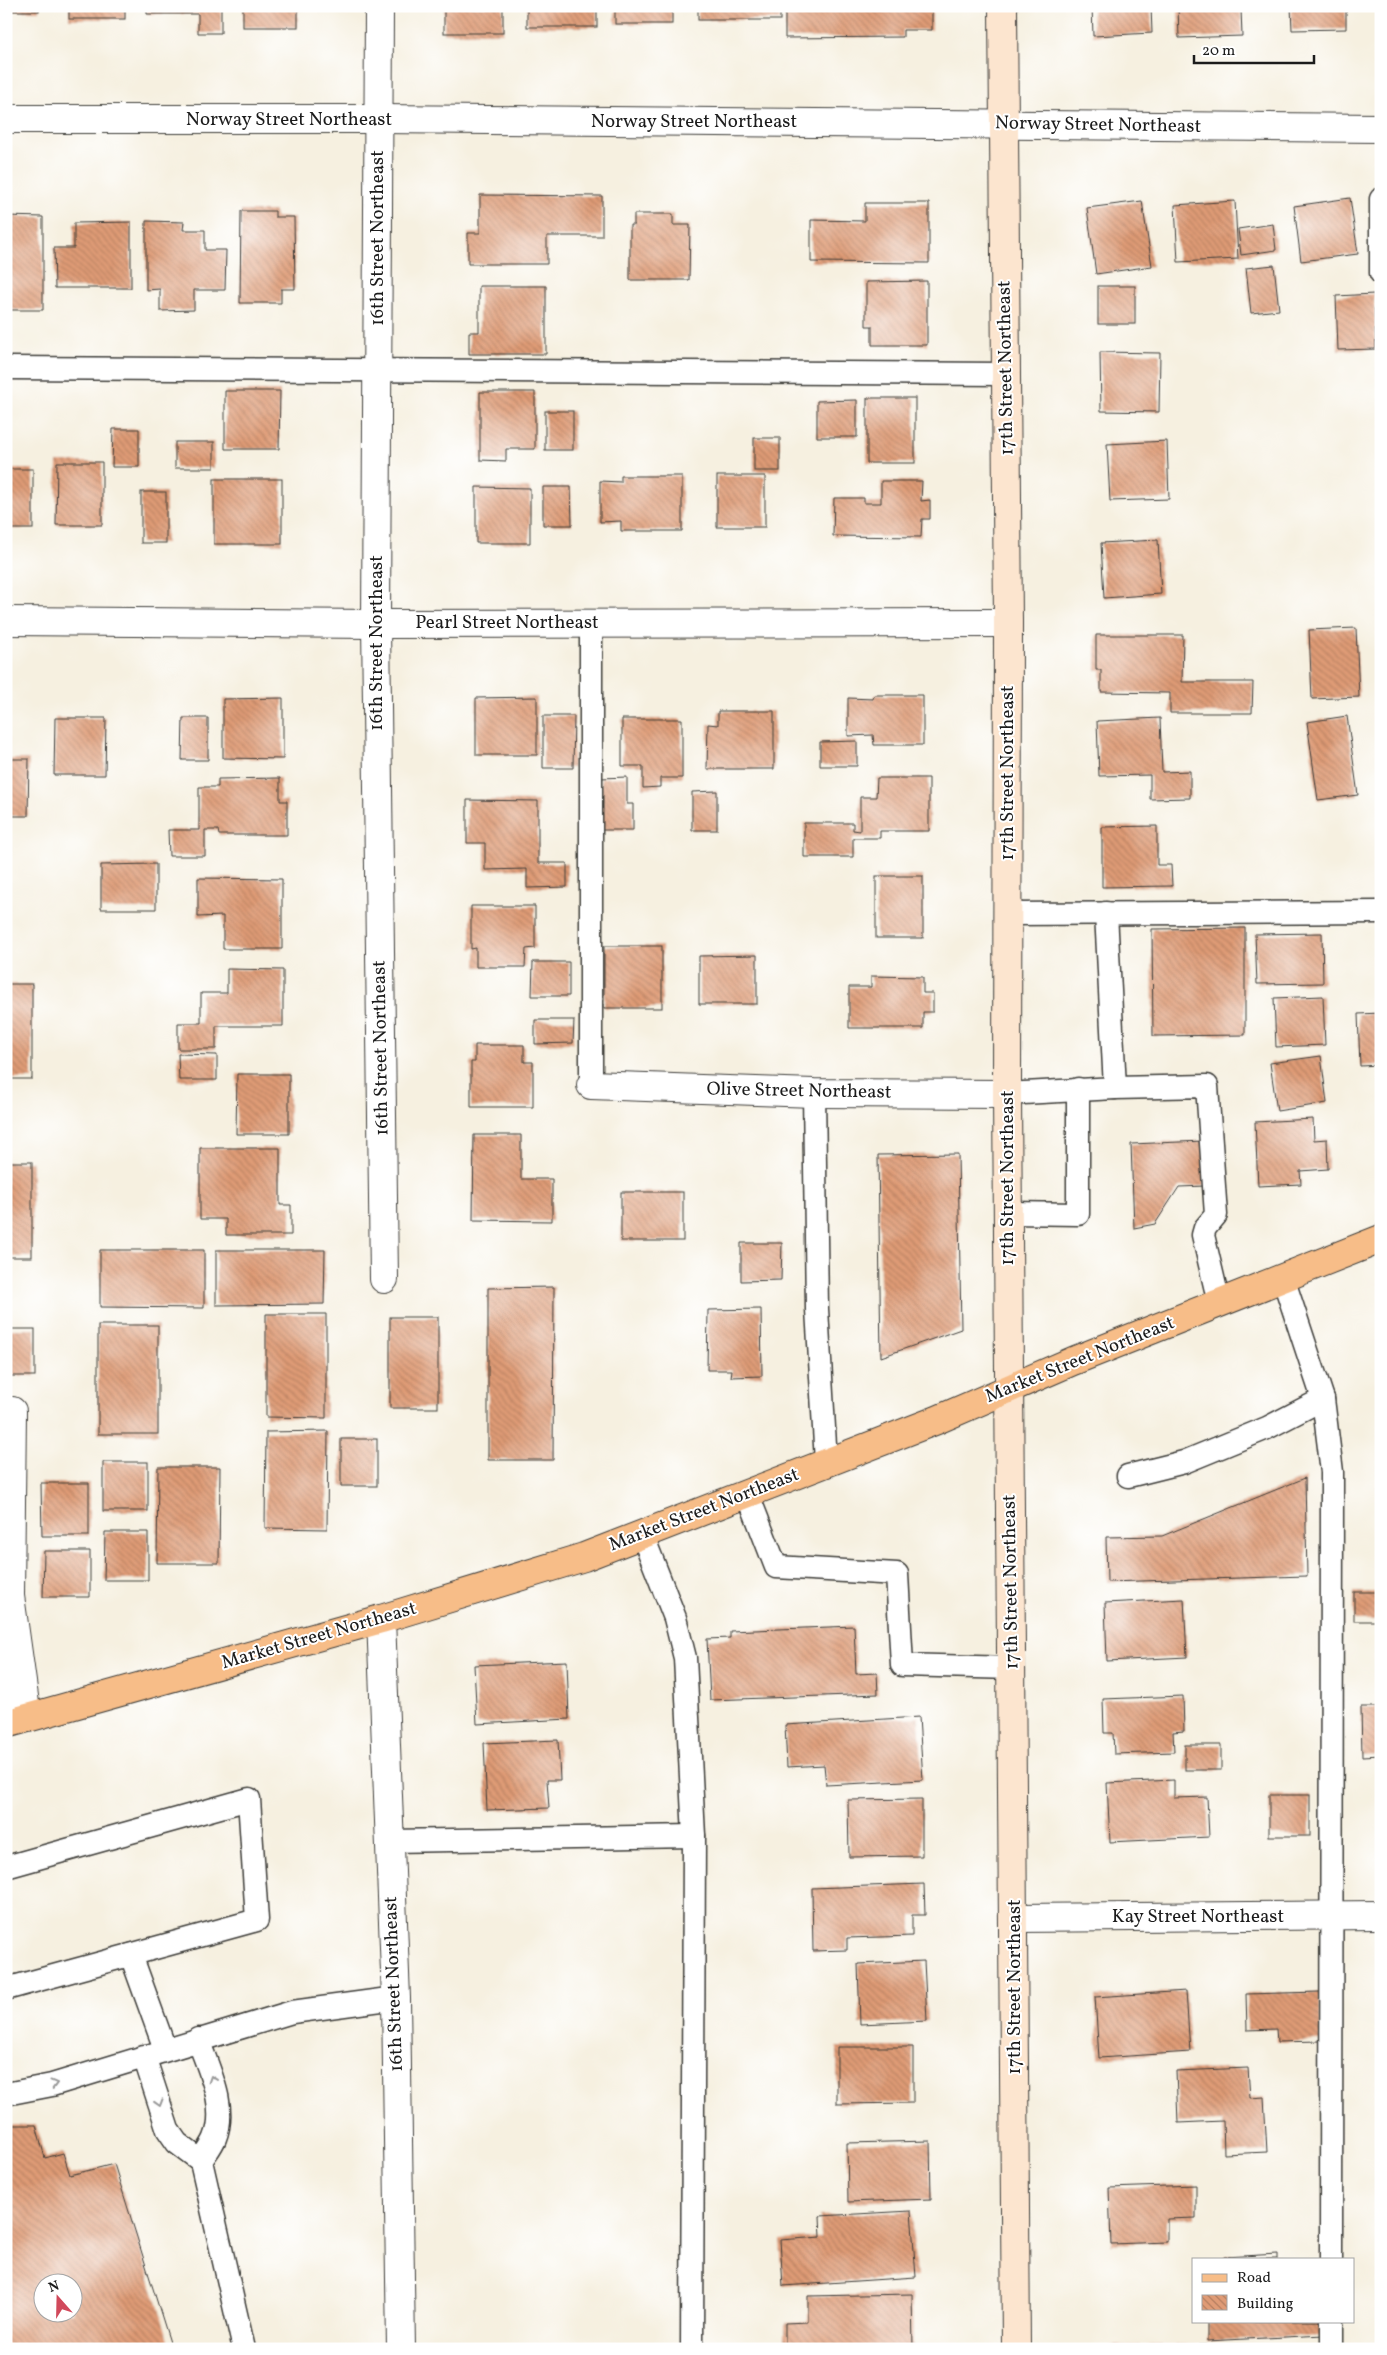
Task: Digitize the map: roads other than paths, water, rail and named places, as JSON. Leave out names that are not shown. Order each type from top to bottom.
[{"type":"main road","name":"17th Street Northeast","points":[[1003,6],[1008,622],[1007,1094],[1016,2349]]},
{"type":"main road","name":"Market Street Northeast","points":[[16,1721],[381,1619],[584,1557],[748,1495],[826,1462],[937,1420],[1009,1388],[1381,1239]]},
{"type":"street","name":"16th Street Northeast","points":[[379,6],[376,624],[384,1279]]},
{"type":"street","name":"Norway Street Northeast","points":[[6,120],[379,120],[1381,128]]},
{"type":"street","name":"Pearl Street Northeast","points":[[6,621],[376,624],[1008,622]]},
{"type":"street","name":"Olive Street Northeast","points":[[591,1085],[814,1093],[1007,1094]]},
{"type":"street","points":[[12,1411],[10,1596],[16,1721]]},
{"type":"street","name":"16th Street Northeast","points":[[381,1619],[396,1998],[401,2349]]},
{"type":"street","name":"Kay Street Northeast","points":[[1014,1918],[1381,1915]]},
{"type":"lane","points":[[1381,199],[1381,272]]},
{"type":"lane","points":[[6,368],[1006,374]]},
{"type":"lane","points":[[591,623],[591,1085]]},
{"type":"lane","points":[[1008,914],[1381,912]]},
{"type":"lane","points":[[1106,913],[1115,1088]]},
{"type":"lane","points":[[1007,1094],[1078,1089],[1207,1086],[1216,1214],[1205,1228],[1203,1235],[1219,1303]]},
{"type":"lane","points":[[1008,1213],[1078,1214],[1078,1089]]},
{"type":"lane","points":[[814,1093],[817,1309],[826,1462]]},
{"type":"lane","points":[[1283,1278],[1323,1399],[1332,1472],[1331,2258]]},
{"type":"lane","points":[[1128,1476],[1184,1462],[1267,1428],[1323,1399]]},
{"type":"lane","points":[[748,1495],[776,1567],[897,1574],[902,1665],[1012,1668]]},
{"type":"lane","points":[[642,1534],[675,1618],[685,1658],[694,1836],[692,2349]]},
{"type":"lane","points":[[6,1867],[249,1799],[258,1920],[6,1989]]},
{"type":"lane","points":[[390,1841],[694,1836]]},
{"type":"lane","points":[[131,1955],[165,2049]]},
{"type":"lane","points":[[6,2094],[52,2085],[165,2049],[292,2012],[396,1998]]},
{"type":"lane","points":[[198,2039],[217,2094],[220,2119],[215,2138],[201,2161]]},
{"type":"lane","points":[[144,2056],[168,2130],[177,2143],[201,2161],[244,2349]]},
{"type":"lane","points":[[1332,2322],[1332,2349]]}]
